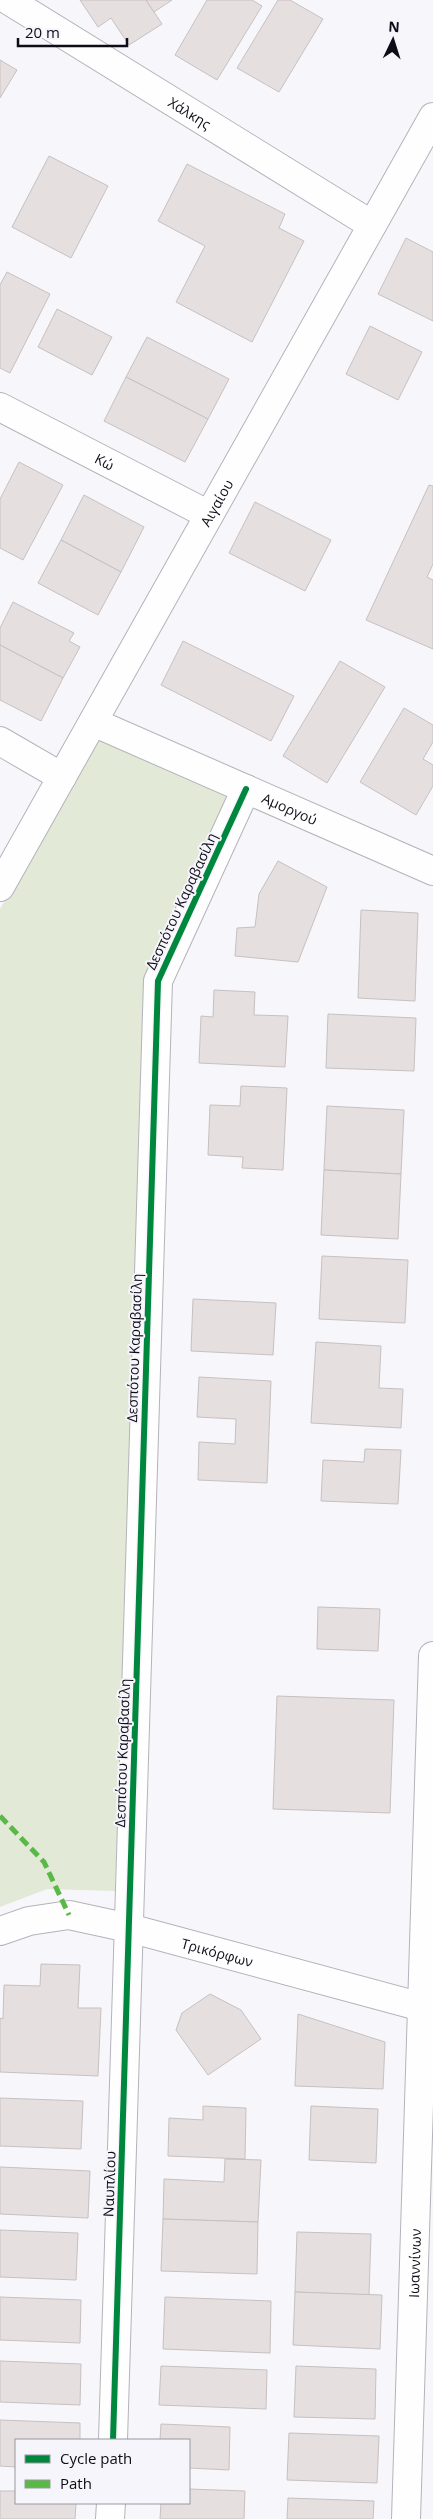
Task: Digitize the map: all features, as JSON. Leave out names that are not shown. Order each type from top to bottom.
[{"type":"street","name":"Χάλκης","points":[[8,0],[372,225]]},
{"type":"street","name":"Αιγαίου","points":[[0,888],[433,116]]},
{"type":"street","name":"Κώ","points":[[0,407],[209,516]]},
{"type":"street","name":"Αμοργού","points":[[93,722],[433,871]]},
{"type":"street","points":[[0,741],[62,776]]},
{"type":"street","name":"Δεσπότου Καραβασίλη","points":[[129,1928],[158,980],[246,789]]},
{"type":"street","name":"Ιωαννίνων","points":[[406,2519],[427,2008],[433,1656]]},
{"type":"street","name":"Τρικόρφων","points":[[0,1931],[29,1921],[69,1915],[129,1928],[427,2008]]},
{"type":"street","name":"Ναυπλίου","points":[[113,2439],[129,1928]]},
{"type":"street","points":[[110,2519],[111,2504]]},
{"type":"green space","points":[[101,729],[231,794],[149,981],[115,1891],[47,1889],[0,1907],[0,909]]},
{"type":"building","points":[[80,0],[146,0],[162,24],[129,45],[111,18],[98,27]]},
{"type":"building","points":[[146,0],[172,0],[154,12]]},
{"type":"building","points":[[207,0],[252,0],[262,6],[217,80],[175,55]]},
{"type":"building","points":[[278,0],[290,0],[323,19],[279,92],[237,68]]},
{"type":"building","points":[[0,60],[17,70],[0,98]]},
{"type":"building","points":[[49,156],[108,186],[71,258],[12,227]]},
{"type":"building","points":[[187,164],[285,214],[279,228],[304,241],[252,342],[176,302],[205,246],[158,221]]},
{"type":"building","points":[[406,238],[433,252],[433,321],[378,294]]},
{"type":"building","points":[[7,272],[50,294],[10,373],[0,368],[0,285]]},
{"type":"building","points":[[57,309],[112,337],[92,375],[38,347]]},
{"type":"building","points":[[370,326],[422,352],[398,400],[346,374]]},
{"type":"building","points":[[147,337],[229,379],[208,419],[126,377]]},
{"type":"building","points":[[126,377],[208,419],[185,462],[104,421]]},
{"type":"building","points":[[19,462],[63,485],[23,560],[0,548],[0,499]]},
{"type":"building","points":[[429,485],[433,486],[433,564],[427,577],[433,580],[433,649],[366,620]]},
{"type":"building","points":[[84,495],[144,527],[121,572],[61,540]]},
{"type":"building","points":[[255,502],[331,540],[305,591],[229,553]]},
{"type":"building","points":[[61,540],[121,572],[98,615],[38,583]]},
{"type":"building","points":[[13,602],[74,633],[69,641],[80,647],[63,678],[0,645],[0,628]]},
{"type":"building","points":[[183,641],[294,696],[271,741],[161,685]]},
{"type":"building","points":[[0,645],[63,678],[41,721],[0,700]]},
{"type":"building","points":[[340,661],[385,687],[327,783],[283,756]]},
{"type":"building","points":[[404,708],[433,725],[433,742],[423,759],[433,765],[433,786],[416,815],[360,782]]},
{"type":"building","points":[[278,861],[327,887],[298,962],[235,956],[237,928],[255,927],[259,894]]},
{"type":"building","points":[[361,910],[418,913],[415,1001],[358,998]]},
{"type":"building","points":[[214,990],[255,992],[254,1015],[288,1016],[285,1067],[199,1063],[201,1016],[213,1017]]},
{"type":"building","points":[[328,1014],[416,1018],[414,1071],[326,1068]]},
{"type":"building","points":[[241,1086],[287,1088],[283,1170],[242,1168],[243,1157],[208,1155],[210,1105],[240,1106]]},
{"type":"building","points":[[327,1106],[404,1110],[401,1174],[324,1170]]},
{"type":"building","points":[[324,1170],[401,1174],[398,1239],[321,1235]]},
{"type":"building","points":[[322,1256],[408,1260],[405,1323],[319,1319]]},
{"type":"building","points":[[193,1299],[276,1303],[273,1355],[191,1351]]},
{"type":"building","points":[[316,1342],[381,1346],[379,1388],[403,1389],[401,1428],[311,1423]]},
{"type":"building","points":[[199,1377],[271,1381],[267,1483],[198,1480],[199,1442],[235,1444],[236,1419],[197,1417]]},
{"type":"building","points":[[365,1449],[401,1450],[398,1504],[321,1501],[323,1460],[364,1462]]},
{"type":"building","points":[[318,1607],[380,1609],[378,1651],[317,1649]]},
{"type":"building","points":[[277,1696],[394,1700],[390,1813],[273,1809]]},
{"type":"building","points":[[41,1964],[80,1965],[78,2008],[101,2008],[98,2076],[0,2072],[0,2018],[3,2019],[4,1985],[40,1986]]},
{"type":"building","points":[[210,1994],[241,2010],[261,2039],[208,2075],[176,2030],[182,2013]]},
{"type":"building","points":[[298,2014],[385,2042],[383,2089],[295,2086]]},
{"type":"building","points":[[0,2098],[83,2101],[81,2149],[0,2146]]},
{"type":"building","points":[[203,2106],[246,2108],[245,2159],[168,2156],[169,2118],[203,2120]]},
{"type":"building","points":[[311,2106],[378,2109],[376,2163],[309,2160]]},
{"type":"building","points":[[225,2159],[261,2160],[258,2222],[163,2219],[164,2179],[224,2182]]},
{"type":"building","points":[[0,2167],[90,2171],[88,2218],[0,2214]]},
{"type":"building","points":[[163,2219],[258,2222],[257,2274],[161,2271]]},
{"type":"building","points":[[0,2230],[78,2233],[76,2280],[0,2277]]},
{"type":"building","points":[[297,2232],[371,2234],[369,2295],[295,2292]]},
{"type":"building","points":[[295,2292],[382,2295],[380,2349],[293,2345]]},
{"type":"building","points":[[0,2297],[81,2300],[80,2343],[0,2340]]},
{"type":"building","points":[[165,2297],[271,2301],[270,2353],[163,2349]]},
{"type":"building","points":[[0,2361],[81,2364],[80,2405],[0,2402]]},
{"type":"building","points":[[161,2366],[267,2370],[266,2409],[159,2405]]},
{"type":"building","points":[[296,2366],[376,2369],[375,2419],[294,2417]]},
{"type":"building","points":[[0,2420],[80,2423],[80,2439],[15,2439],[15,2467],[0,2466]]},
{"type":"building","points":[[161,2424],[230,2427],[229,2470],[190,2468],[190,2439],[160,2439]]},
{"type":"building","points":[[289,2433],[379,2436],[377,2483],[287,2480]]},
{"type":"building","points":[[190,2489],[245,2491],[244,2519],[160,2519],[161,2504],[190,2504]]},
{"type":"building","points":[[0,2491],[15,2491],[15,2504],[76,2504],[75,2519],[0,2519]]},
{"type":"building","points":[[288,2498],[374,2501],[373,2519],[287,2519]]},
{"type":"marked path","points":[[0,1816],[44,1862],[69,1915]]},
{"type":"cycle path","points":[[113,2439],[158,981],[246,789]]}]
